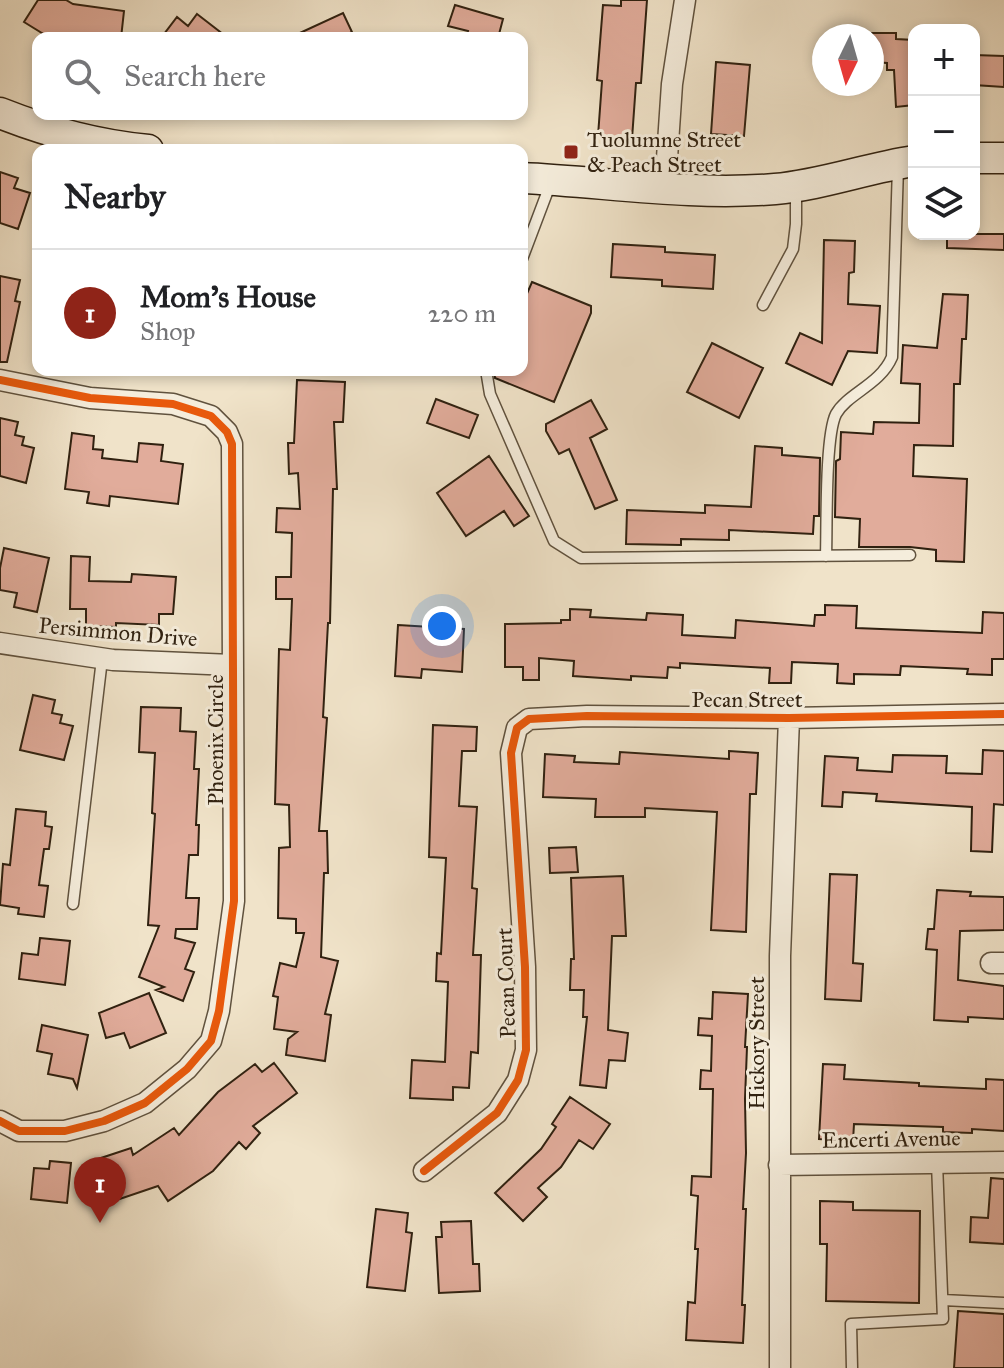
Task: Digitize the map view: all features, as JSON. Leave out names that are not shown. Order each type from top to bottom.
[{"type":"main road","points":[[0,113],[33,126],[105,144]]},
{"type":"main road","points":[[980,158],[1004,158]]},
{"type":"main road","points":[[528,178],[720,192],[796,186],[906,162]]},
{"type":"street","points":[[665,188],[672,84],[685,0]]},
{"type":"street","name":"Phoenix Circle","points":[[0,380],[90,398],[173,404],[211,416],[227,432],[232,444],[234,901],[219,1011],[211,1041],[187,1069],[145,1103],[104,1121],[65,1131],[19,1131],[0,1121]]},
{"type":"street","name":"Persimmon Drive","points":[[0,643],[102,659],[232,665]]},
{"type":"street","name":"Pecan Street","points":[[512,752],[517,728],[529,719],[1004,714]]},
{"type":"street","name":"Hickory Street","points":[[780,1368],[780,956],[789,718]]},
{"type":"street","name":"Pecan Court","points":[[424,1171],[497,1113],[518,1080],[526,1050],[525,967],[512,752]]},
{"type":"street","name":"Encerti Avenue","points":[[779,1165],[1004,1162]]},
{"type":"lane","points":[[826,556],[831,433],[837,412],[886,370],[892,357],[906,162]]},
{"type":"lane","points":[[528,243],[552,179]]},
{"type":"lane","points":[[763,305],[793,249],[796,186]]},
{"type":"lane","points":[[487,376],[490,394],[554,541],[581,558],[910,555]]},
{"type":"lane","points":[[73,904],[102,659]]},
{"type":"lane","points":[[852,1368],[851,1324],[943,1319],[937,1163]]},
{"type":"lane","points":[[943,1300],[1004,1303]]},
{"type":"building","points":[[38,0],[66,0],[73,4],[124,11],[122,32],[40,32],[24,22]]},
{"type":"building","points":[[621,0],[647,0],[641,83],[636,83],[632,139],[598,136],[602,81],[597,80],[603,5],[621,6]]},
{"type":"building","points":[[455,5],[503,19],[500,32],[468,32],[448,26]]},
{"type":"building","points":[[343,13],[352,32],[302,32]]},
{"type":"building","points":[[197,14],[220,32],[166,32],[177,17],[188,26]]},
{"type":"building","points":[[884,33],[896,33],[896,39],[908,40],[908,106],[896,107],[894,70],[887,70],[887,63],[884,63]]},
{"type":"building","points":[[980,55],[1004,56],[1004,87],[980,85]]},
{"type":"building","points":[[716,62],[750,65],[744,136],[711,134]]},
{"type":"building","points":[[0,172],[18,178],[14,188],[30,193],[18,229],[0,223]]},
{"type":"building","points":[[980,234],[1004,234],[1004,250],[947,248],[947,240],[980,240]]},
{"type":"building","points":[[824,240],[855,241],[854,272],[849,273],[848,304],[880,306],[877,353],[848,351],[832,385],[786,363],[800,333],[822,343]]},
{"type":"building","points":[[613,244],[665,247],[665,252],[715,255],[713,289],[662,286],[662,280],[611,277]]},
{"type":"building","points":[[0,276],[20,280],[15,301],[20,302],[7,362],[0,362]]},
{"type":"building","points":[[532,282],[591,306],[591,313],[554,402],[495,378],[528,376],[528,291]]},
{"type":"building","points":[[943,294],[968,295],[960,384],[954,384],[953,446],[914,445],[913,476],[967,479],[964,562],[936,561],[936,550],[859,547],[860,519],[835,517],[836,461],[840,459],[841,432],[873,434],[874,422],[919,423],[920,384],[901,383],[903,345],[937,348]]},
{"type":"building","points":[[712,343],[763,368],[739,418],[687,392]]},
{"type":"building","points":[[297,380],[345,382],[343,422],[334,422],[337,489],[333,489],[330,623],[323,717],[327,718],[319,831],[327,831],[328,873],[324,873],[321,957],[338,961],[325,1014],[331,1015],[325,1061],[286,1055],[288,1039],[297,1032],[274,1029],[278,997],[273,996],[280,963],[296,967],[304,933],[296,933],[296,919],[278,918],[279,848],[290,847],[289,805],[275,804],[279,649],[290,650],[292,599],[276,599],[276,577],[291,577],[292,533],[276,532],[277,508],[300,509],[298,473],[289,474],[288,443],[294,443]]},
{"type":"building","points":[[436,399],[478,415],[469,438],[427,423]]},
{"type":"building","points":[[591,400],[607,429],[590,438],[617,500],[595,509],[569,449],[559,454],[546,431],[546,424]]},
{"type":"building","points":[[0,418],[18,422],[15,435],[24,437],[22,445],[34,448],[26,483],[0,476]]},
{"type":"building","points":[[72,433],[94,436],[93,449],[103,450],[102,458],[137,462],[139,443],[163,445],[161,461],[183,464],[178,504],[110,496],[109,506],[87,503],[89,492],[65,489]]},
{"type":"building","points":[[755,446],[782,448],[782,455],[820,458],[819,516],[814,516],[813,534],[729,530],[729,540],[681,539],[681,545],[626,544],[627,510],[705,513],[705,505],[751,507]]},
{"type":"building","points":[[489,456],[529,516],[514,526],[504,511],[466,536],[437,493]]},
{"type":"building","points":[[4,548],[49,558],[37,612],[14,607],[17,593],[0,590]]},
{"type":"building","points":[[71,556],[90,557],[89,581],[131,582],[132,574],[176,577],[173,614],[159,614],[159,625],[116,623],[116,627],[86,626],[86,609],[70,609]]},
{"type":"building","points":[[825,605],[857,606],[856,628],[982,633],[983,612],[1004,613],[1004,659],[992,659],[992,675],[967,674],[968,669],[901,666],[900,675],[854,674],[854,684],[837,683],[838,664],[792,662],[791,683],[769,683],[770,668],[680,663],[680,668],[668,667],[667,678],[631,676],[631,680],[573,676],[574,661],[539,658],[539,680],[523,680],[523,667],[505,667],[505,624],[561,623],[561,620],[570,620],[570,609],[591,610],[590,617],[646,620],[647,613],[683,615],[682,635],[735,638],[736,620],[814,626],[815,615],[825,615]]},
{"type":"building","points":[[398,625],[464,629],[462,672],[422,669],[421,678],[395,676]]},
{"type":"building","points":[[33,695],[55,700],[52,713],[62,715],[60,723],[73,726],[64,760],[20,750]]},
{"type":"building","points":[[141,707],[181,708],[180,731],[196,732],[194,769],[199,769],[198,855],[189,855],[186,898],[199,898],[197,929],[176,929],[175,938],[195,943],[185,969],[194,972],[183,1001],[156,990],[164,987],[139,977],[159,926],[148,925],[155,814],[152,813],[155,753],[139,752]]},
{"type":"building","points":[[433,725],[477,727],[476,751],[462,751],[459,806],[477,807],[472,888],[477,889],[473,955],[481,955],[478,1053],[471,1052],[469,1088],[453,1087],[453,1100],[410,1098],[412,1060],[445,1062],[448,982],[436,981],[437,953],[441,954],[446,858],[429,857]]},
{"type":"building","points":[[983,750],[1004,751],[1004,805],[994,804],[992,852],[971,851],[972,807],[876,801],[877,794],[843,792],[842,807],[822,806],[825,756],[858,758],[857,770],[892,772],[893,755],[947,756],[946,773],[982,774]]},
{"type":"building","points":[[729,751],[758,753],[756,794],[750,794],[746,932],[711,930],[717,812],[645,808],[645,817],[595,817],[596,799],[543,797],[545,754],[575,756],[574,762],[619,764],[620,752],[729,759]]},
{"type":"building","points":[[16,809],[46,812],[45,826],[52,827],[49,849],[44,849],[39,885],[48,886],[44,917],[18,914],[19,908],[0,905],[3,864],[10,865]]},
{"type":"building","points":[[576,847],[578,872],[550,873],[549,848]]},
{"type":"building","points":[[830,874],[857,875],[853,963],[863,964],[861,1001],[825,999]]},
{"type":"building","points":[[623,876],[626,936],[612,936],[608,1030],[628,1033],[625,1061],[609,1060],[606,1088],[580,1085],[587,1017],[583,1017],[584,990],[570,990],[571,959],[574,959],[571,878]]},
{"type":"building","points":[[937,890],[971,892],[970,896],[1004,897],[1004,930],[960,931],[958,980],[1004,986],[1004,1019],[968,1017],[968,1022],[934,1020],[937,950],[926,949],[928,929],[934,929]]},
{"type":"building","points":[[40,938],[70,941],[65,985],[19,979],[22,953],[38,955]]},
{"type":"building","points":[[713,992],[748,994],[743,1343],[686,1340],[688,1302],[695,1303],[698,1249],[695,1249],[698,1196],[691,1195],[692,1176],[711,1177],[713,1089],[700,1089],[701,1070],[711,1071],[712,1036],[698,1035],[699,1018],[712,1019]]},
{"type":"building","points":[[149,993],[166,1033],[130,1048],[124,1033],[106,1038],[99,1013]]},
{"type":"building","points":[[42,1025],[88,1035],[77,1088],[73,1079],[48,1074],[52,1054],[37,1051]]},
{"type":"building","points":[[274,1063],[297,1093],[253,1126],[260,1133],[246,1149],[239,1142],[213,1171],[168,1201],[158,1186],[102,1205],[93,1181],[107,1176],[101,1158],[131,1148],[133,1155],[174,1128],[179,1135],[218,1092],[255,1064],[262,1072]]},
{"type":"building","points":[[823,1064],[845,1065],[844,1079],[919,1083],[919,1086],[986,1089],[986,1079],[1004,1080],[1004,1131],[972,1129],[972,1133],[943,1132],[943,1127],[854,1124],[853,1141],[819,1139]]},
{"type":"building","points":[[570,1097],[610,1124],[593,1149],[579,1140],[561,1167],[538,1188],[547,1197],[523,1221],[495,1193],[541,1149],[556,1127],[552,1124]]},
{"type":"building","points":[[50,1161],[71,1163],[67,1203],[31,1199],[34,1168],[49,1169]]},
{"type":"building","points":[[991,1178],[1004,1179],[1004,1244],[970,1242],[971,1217],[988,1218]]},
{"type":"building","points":[[820,1201],[853,1202],[853,1210],[920,1211],[919,1303],[826,1301],[827,1244],[820,1244]]},
{"type":"building","points":[[376,1209],[408,1213],[406,1232],[412,1233],[405,1291],[367,1287]]},
{"type":"building","points":[[471,1221],[473,1264],[479,1264],[480,1291],[439,1293],[436,1237],[442,1237],[441,1222]]},
{"type":"building","points":[[958,1311],[1004,1314],[1004,1368],[954,1368]]},
{"type":"cycle path","points":[[0,380],[90,398],[173,404],[211,416],[227,432],[232,444],[234,901],[219,1011],[211,1041],[187,1069],[145,1103],[104,1121],[65,1131],[19,1131],[0,1121]]},
{"type":"cycle path","points":[[424,1171],[497,1113],[518,1080],[526,1050],[525,967],[511,753],[517,728],[529,719],[587,716],[789,718],[1004,714]]},
{"type":"place","name":"Tuolumne Street & Peach Street","points":[[571,152]]},
{"type":"place","name":"Mom’s House","points":[[100,1223]]}]
